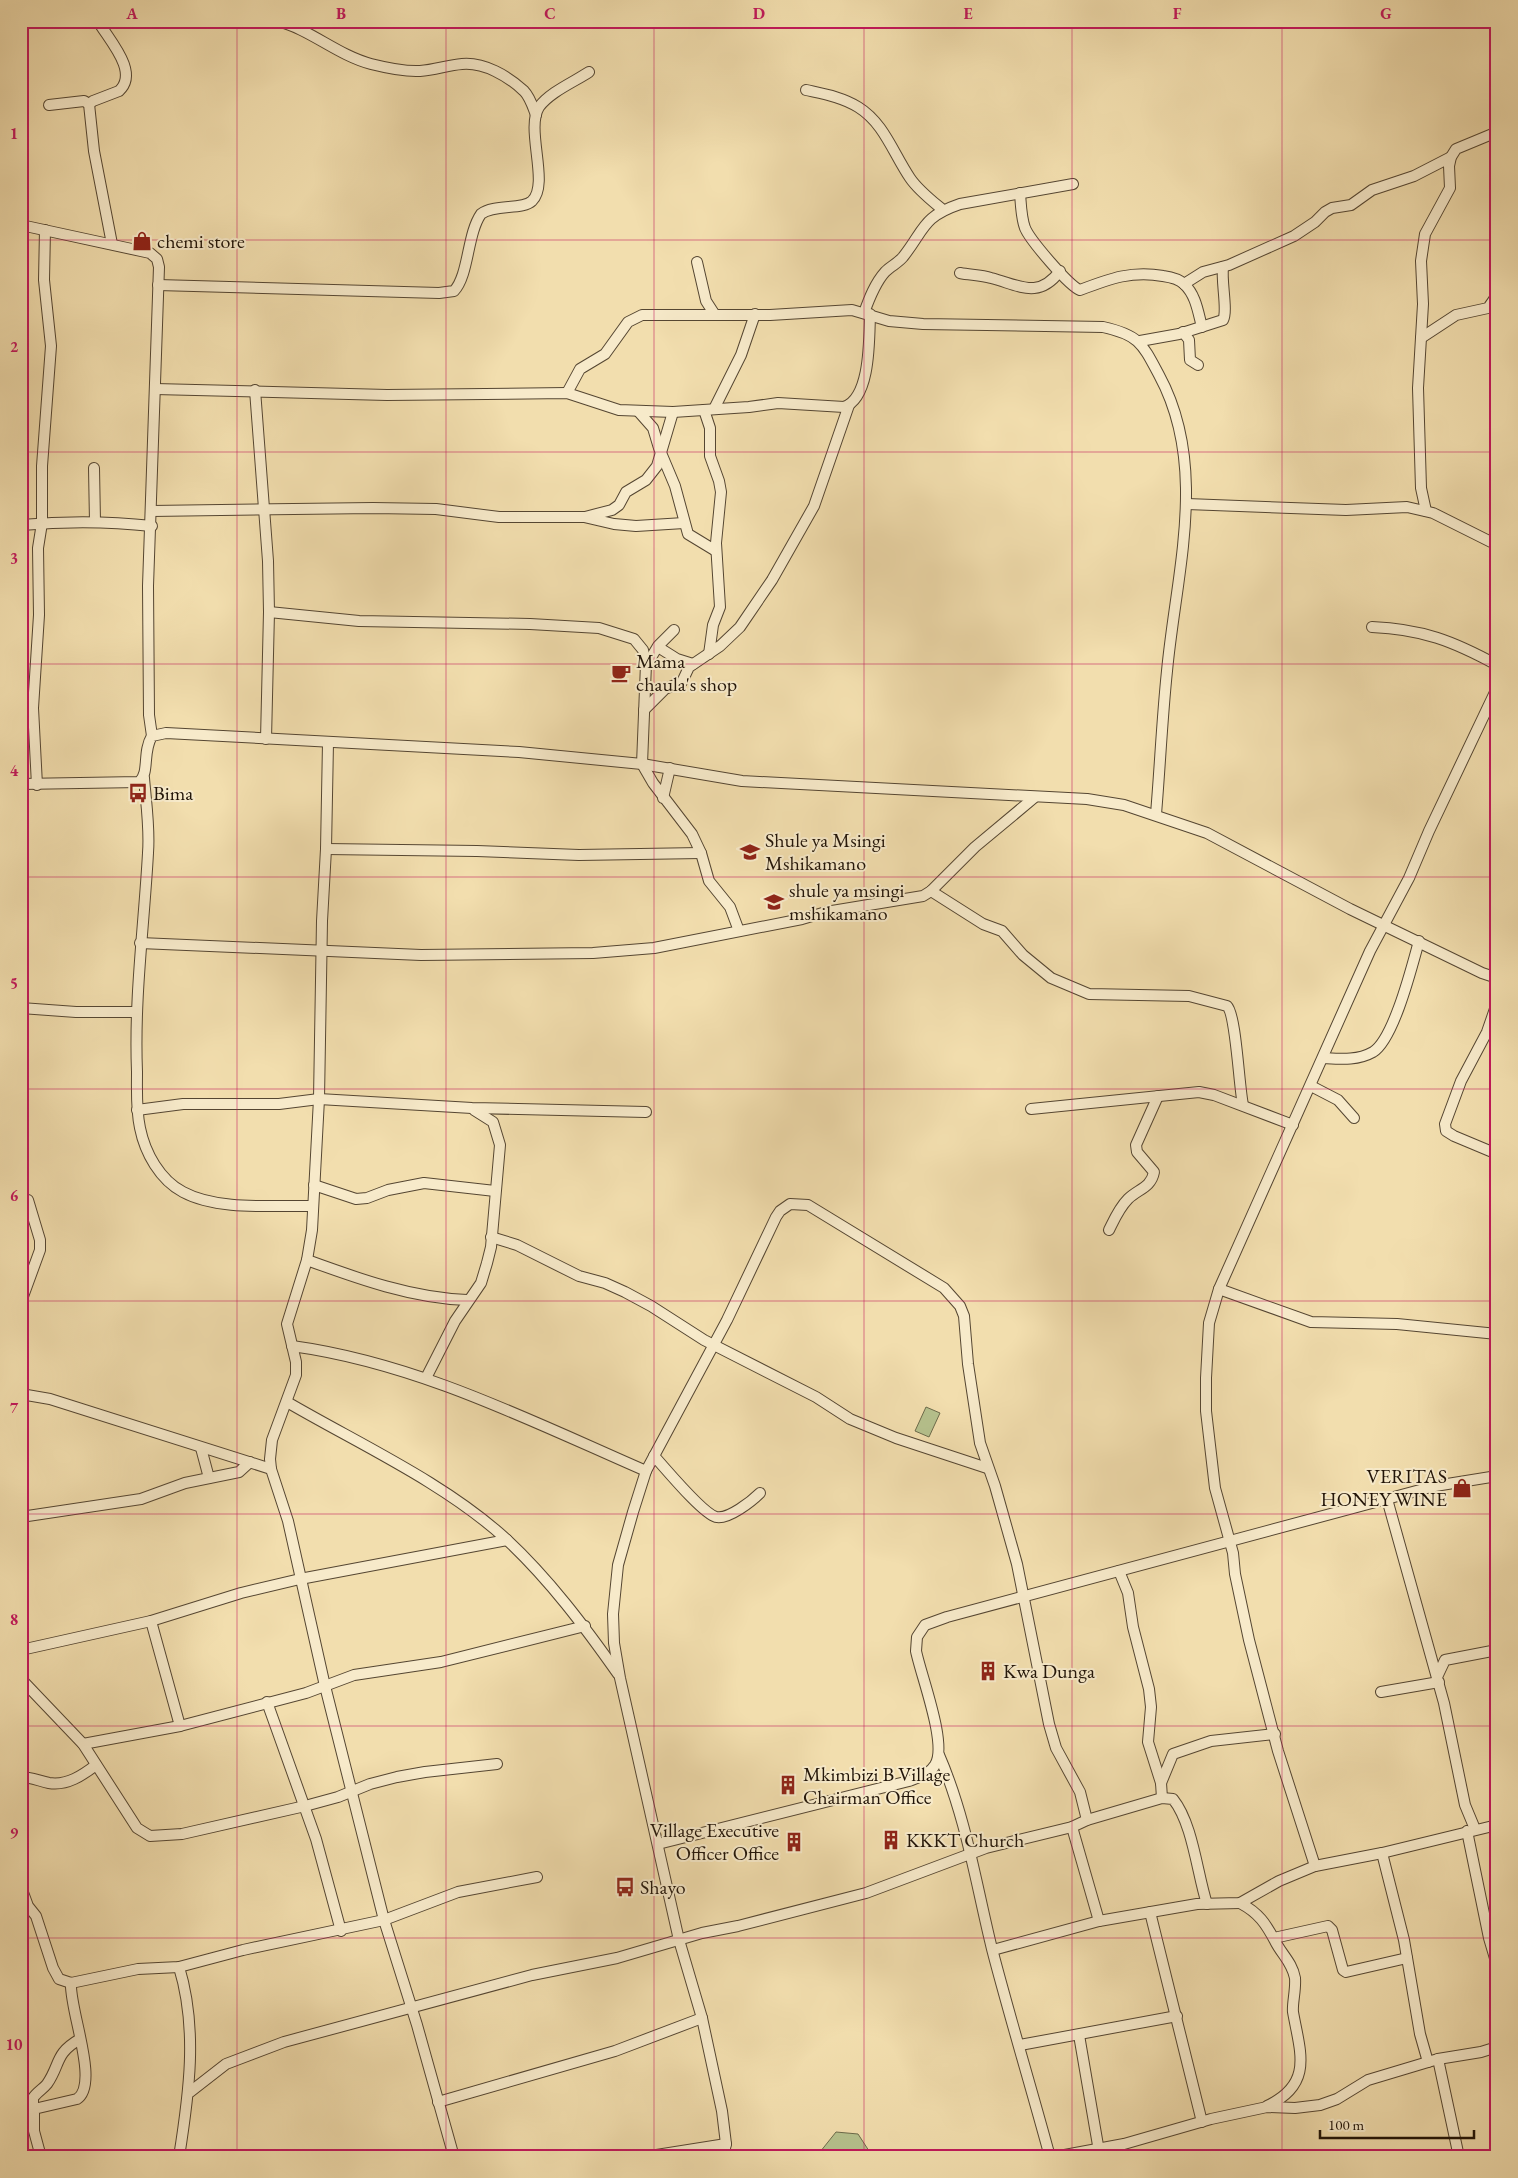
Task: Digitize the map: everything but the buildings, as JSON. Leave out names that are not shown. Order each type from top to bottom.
[{"type":"street","points":[[89,104],[93,100],[120,91],[126,79],[124,65],[98,21]]},
{"type":"street","points":[[158,285],[439,293],[454,291],[460,282],[474,226],[481,214],[500,207],[528,204],[535,197],[538,185],[535,135],[536,114],[524,91],[489,68],[466,64],[422,71],[404,71],[370,64],[343,54],[277,21]]},
{"type":"street","points":[[536,114],[544,102],[589,72]]},
{"type":"street","points":[[806,90],[838,98],[860,108],[889,140],[910,178],[943,210]]},
{"type":"street","points":[[49,104],[84,101],[89,104]]},
{"type":"street","points":[[89,104],[94,151],[112,244]]},
{"type":"street","points":[[1426,511],[1421,488],[1418,388],[1423,304],[1421,261],[1425,234],[1450,188],[1451,157],[1456,148],[1497,132]]},
{"type":"street","points":[[1184,284],[1203,272],[1223,267],[1294,236],[1332,208],[1351,206],[1372,190],[1414,176],[1451,157]]},
{"type":"street","points":[[644,710],[665,689],[682,682],[693,664],[709,654],[740,627],[772,580],[814,506],[849,405],[860,391],[867,363],[867,314],[878,282],[884,273],[904,256],[924,224],[943,210],[960,204],[1073,184]]},
{"type":"street","points":[[1020,193],[1021,212],[1026,229],[1033,241],[1071,286],[1080,290],[1111,277],[1125,274],[1154,274],[1176,279],[1184,284],[1193,296],[1202,327]]},
{"type":"street","points":[[21,225],[150,253],[155,256],[159,267],[152,526],[148,586],[149,715],[152,736],[146,746],[144,778],[148,852],[136,1012],[137,1110],[144,1144],[153,1163],[172,1185],[201,1200],[220,1204],[313,1206]]},
{"type":"street","points":[[37,785],[33,708],[39,615],[38,548],[42,523],[42,466],[51,346],[45,299],[45,230]]},
{"type":"street","points":[[697,262],[706,301],[715,314]]},
{"type":"street","points":[[1140,341],[1183,332],[1224,320],[1223,267]]},
{"type":"street","points":[[960,273],[989,278],[1017,287],[1033,288],[1047,285],[1060,271]]},
{"type":"street","points":[[1421,338],[1456,315],[1488,308],[1497,295]]},
{"type":"street","points":[[567,393],[580,369],[605,354],[624,327],[635,317],[852,310],[889,321],[923,324],[1103,327],[1125,332],[1140,341],[1174,404],[1184,460],[1187,504],[1186,532],[1167,672],[1156,814]]},
{"type":"street","points":[[709,654],[713,626],[720,608],[716,551],[721,492],[719,480],[710,456],[709,409],[742,355],[755,314]]},
{"type":"street","points":[[1183,332],[1189,340],[1190,360],[1198,365]]},
{"type":"street","points":[[156,389],[387,394],[567,393],[610,408],[674,412],[778,403],[830,406],[849,405]]},
{"type":"street","points":[[255,390],[269,612],[266,739]]},
{"type":"street","points":[[638,411],[651,424],[675,486],[688,534],[716,551]]},
{"type":"street","points":[[584,518],[609,512],[616,508],[626,492],[646,480],[657,466],[669,434],[674,412]]},
{"type":"street","points":[[94,468],[95,522]]},
{"type":"street","points":[[1187,504],[1346,510],[1407,507],[1426,511],[1497,545]]},
{"type":"street","points":[[151,511],[412,508],[499,517],[584,518],[636,526],[684,523]]},
{"type":"street","points":[[21,525],[95,522],[152,526]]},
{"type":"street","points":[[269,612],[359,621],[530,624],[599,628],[634,639],[643,650],[646,666],[642,764],[663,798],[688,829],[702,853],[709,881],[714,890],[730,907],[739,931]]},
{"type":"street","points":[[1372,627],[1396,628],[1430,634],[1497,665]]},
{"type":"street","points":[[646,666],[658,647],[674,630]]},
{"type":"street","points":[[658,647],[676,659],[693,664]]},
{"type":"street","points":[[1315,1866],[1296,1812],[1249,1640],[1229,1541],[1215,1488],[1206,1411],[1209,1323],[1219,1289],[1383,924],[1409,878],[1429,831],[1497,688]]},
{"type":"street","points":[[152,736],[166,733],[328,744],[472,749],[642,764],[742,781],[1087,799],[1124,805],[1207,832],[1383,924],[1482,973],[1497,978]]},
{"type":"street","points":[[328,744],[319,1099],[313,1206],[307,1260],[287,1324],[297,1368],[294,1384],[270,1449],[271,1469],[288,1521],[325,1686],[384,1920],[412,2007],[454,2157]]},
{"type":"street","points":[[663,798],[670,768]]},
{"type":"street","points":[[21,784],[135,783],[144,778]]},
{"type":"street","points":[[140,943],[322,952],[471,956],[624,952],[739,931],[826,912],[923,896],[931,891],[975,847],[1035,797]]},
{"type":"street","points":[[326,849],[493,851],[579,856],[702,853]]},
{"type":"street","points":[[931,891],[982,924],[1002,931],[1023,955],[1046,974],[1078,991],[1089,994],[1189,996],[1227,1006],[1233,1016],[1238,1083],[1243,1105]]},
{"type":"street","points":[[1323,1058],[1353,1059],[1372,1052],[1382,1043],[1400,1007],[1419,941]]},
{"type":"street","points":[[1497,1003],[1487,1032],[1461,1081],[1445,1124],[1446,1131],[1454,1136],[1497,1154]]},
{"type":"street","points":[[21,1008],[76,1012],[136,1012]]},
{"type":"street","points":[[1310,1086],[1338,1100],[1354,1118]]},
{"type":"street","points":[[1031,1109],[1206,1093],[1243,1105],[1292,1125]]},
{"type":"street","points":[[1109,1230],[1128,1198],[1142,1189],[1153,1178],[1154,1172],[1137,1152],[1136,1145],[1158,1096]]},
{"type":"street","points":[[137,1110],[182,1104],[279,1104],[319,1099],[472,1108],[646,1112]]},
{"type":"street","points":[[426,1378],[468,1300],[483,1279],[491,1247],[500,1144],[493,1122],[472,1108]]},
{"type":"street","points":[[314,1185],[356,1199],[368,1198],[388,1190],[424,1183],[495,1190]]},
{"type":"street","points":[[21,1302],[40,1250],[40,1240],[28,1200]]},
{"type":"street","points":[[724,2157],[726,2144],[722,2111],[702,2018],[680,1940],[620,1678],[614,1643],[613,1614],[616,1585],[625,1537],[646,1471],[714,1344],[780,1211],[790,1204],[808,1205],[906,1264],[955,1298],[964,1316],[972,1395],[980,1443],[1008,1530],[1024,1597],[1049,1724],[1059,1754],[1080,1792],[1087,1820]]},
{"type":"street","points":[[491,1237],[517,1245],[579,1276],[605,1283],[625,1292],[714,1344],[816,1397],[837,1412],[856,1422],[896,1438],[988,1468]]},
{"type":"street","points":[[307,1260],[376,1284],[426,1296],[468,1300]]},
{"type":"street","points":[[1219,1289],[1311,1322],[1325,1324],[1397,1324],[1497,1334]]},
{"type":"street","points":[[292,1346],[343,1354],[426,1378],[646,1471]]},
{"type":"street","points":[[21,1394],[50,1399],[271,1469]]},
{"type":"street","points":[[288,1402],[375,1450],[462,1504],[507,1540],[585,1626],[620,1678]]},
{"type":"street","points":[[201,1448],[209,1478]]},
{"type":"street","points":[[654,1456],[701,1506],[715,1517],[722,1518],[744,1507],[760,1493]]},
{"type":"street","points":[[21,1517],[134,1501],[185,1483],[239,1472],[250,1462]]},
{"type":"street","points":[[1497,1476],[1435,1486],[978,1608],[925,1625],[917,1637],[916,1651],[939,1738],[940,1755],[949,1777],[992,1950],[1052,2157],[1100,2153],[1202,2122],[1267,2107],[1295,2108],[1320,2105],[1337,2099],[1368,2080],[1433,2061],[1497,2047]]},
{"type":"street","points":[[1387,1499],[1429,1653],[1438,1679],[1471,1830],[1489,1938],[1497,1965]]},
{"type":"street","points":[[21,1650],[151,1621],[241,1593],[300,1579],[507,1540]]},
{"type":"street","points":[[1119,1571],[1128,1594],[1149,1689],[1151,1707],[1148,1742],[1161,1783],[1162,1798]]},
{"type":"street","points":[[151,1621],[180,1726]]},
{"type":"street","points":[[83,1744],[180,1726],[306,1693],[354,1675],[441,1662],[585,1626]]},
{"type":"street","points":[[1429,1653],[1445,1660],[1497,1650]]},
{"type":"street","points":[[1438,1679],[1445,1660]]},
{"type":"street","points":[[21,1679],[83,1744],[137,1828],[150,1836],[190,1832],[306,1806],[345,1795],[352,1790],[425,1772],[497,1764]]},
{"type":"street","points":[[1381,1692],[1438,1679]]},
{"type":"street","points":[[267,1702],[306,1806],[341,1931]]},
{"type":"street","points":[[1161,1783],[1173,1754],[1211,1740],[1275,1734]]},
{"type":"street","points":[[658,1844],[909,1781],[926,1774],[934,1767],[940,1755]]},
{"type":"street","points":[[21,1777],[54,1783],[64,1782],[77,1778],[96,1765]]},
{"type":"street","points":[[190,2092],[214,2072],[238,2059],[284,2042],[532,1975],[617,1958],[680,1940],[866,1893],[1007,1842],[1072,1827],[1087,1820],[1162,1798],[1173,1799],[1180,1811],[1207,1904]]},
{"type":"street","points":[[992,1950],[1099,1921],[1207,1904],[1240,1903],[1284,1878],[1315,1866],[1382,1853],[1497,1825]]},
{"type":"street","points":[[1072,1827],[1099,1921]]},
{"type":"street","points":[[1382,1853],[1407,1958],[1420,2034],[1433,2061],[1459,2157]]},
{"type":"street","points":[[21,1887],[28,1906],[36,1916],[53,1968],[59,1979],[71,1983],[129,1970],[179,1967],[243,1950],[341,1931],[384,1920],[458,1892],[537,1877]]},
{"type":"street","points":[[1240,1903],[1264,1920],[1289,1960],[1294,1977],[1296,1997],[1293,2011],[1302,2056],[1300,2071],[1287,2095],[1267,2107]]},
{"type":"street","points":[[1150,1912],[1202,2122]]},
{"type":"street","points":[[1274,1938],[1328,1926],[1332,1930],[1343,1970],[1346,1972],[1407,1958]]},
{"type":"street","points":[[179,1967],[187,1993],[190,2092],[179,2157]]},
{"type":"street","points":[[33,2112],[37,2107],[66,2103],[82,2095],[86,2078],[71,1983]]},
{"type":"street","points":[[1020,2045],[1177,2016]]},
{"type":"street","points":[[438,2102],[615,2051],[702,2018]]},
{"type":"street","points":[[1078,2034],[1100,2153]]},
{"type":"street","points":[[41,2157],[34,2132],[33,2098],[47,2085],[59,2056],[67,2047],[80,2039]]},
{"type":"street","points":[[644,2157],[726,2144]]},
{"type":"green space","points":[[926,1407],[940,1413],[929,1437],[915,1431]]},
{"type":"green space","points":[[836,2132],[858,2134],[873,2157],[816,2157]]},
{"type":"place","name":"chemi store","points":[[142,241]]},
{"type":"place","name":"Mama chaula's shop","points":[[621,673]]},
{"type":"place","name":"Bima","points":[[138,793]]},
{"type":"place","name":"Shule ya Msingi Mshikamano","points":[[750,852]]},
{"type":"place","name":"shule ya msingi mshikamano","points":[[774,902]]},
{"type":"place","name":"VERITAS HONEY WINE","points":[[1462,1488]]},
{"type":"place","name":"Kwa Dunga","points":[[988,1671]]},
{"type":"place","name":"Mkimbizi B Village Chairman Office","points":[[788,1785]]},
{"type":"place","name":"KKKT Church","points":[[891,1840]]},
{"type":"place","name":"Village Executive Officer Office","points":[[794,1842]]},
{"type":"place","name":"Shayo","points":[[625,1887]]}]
